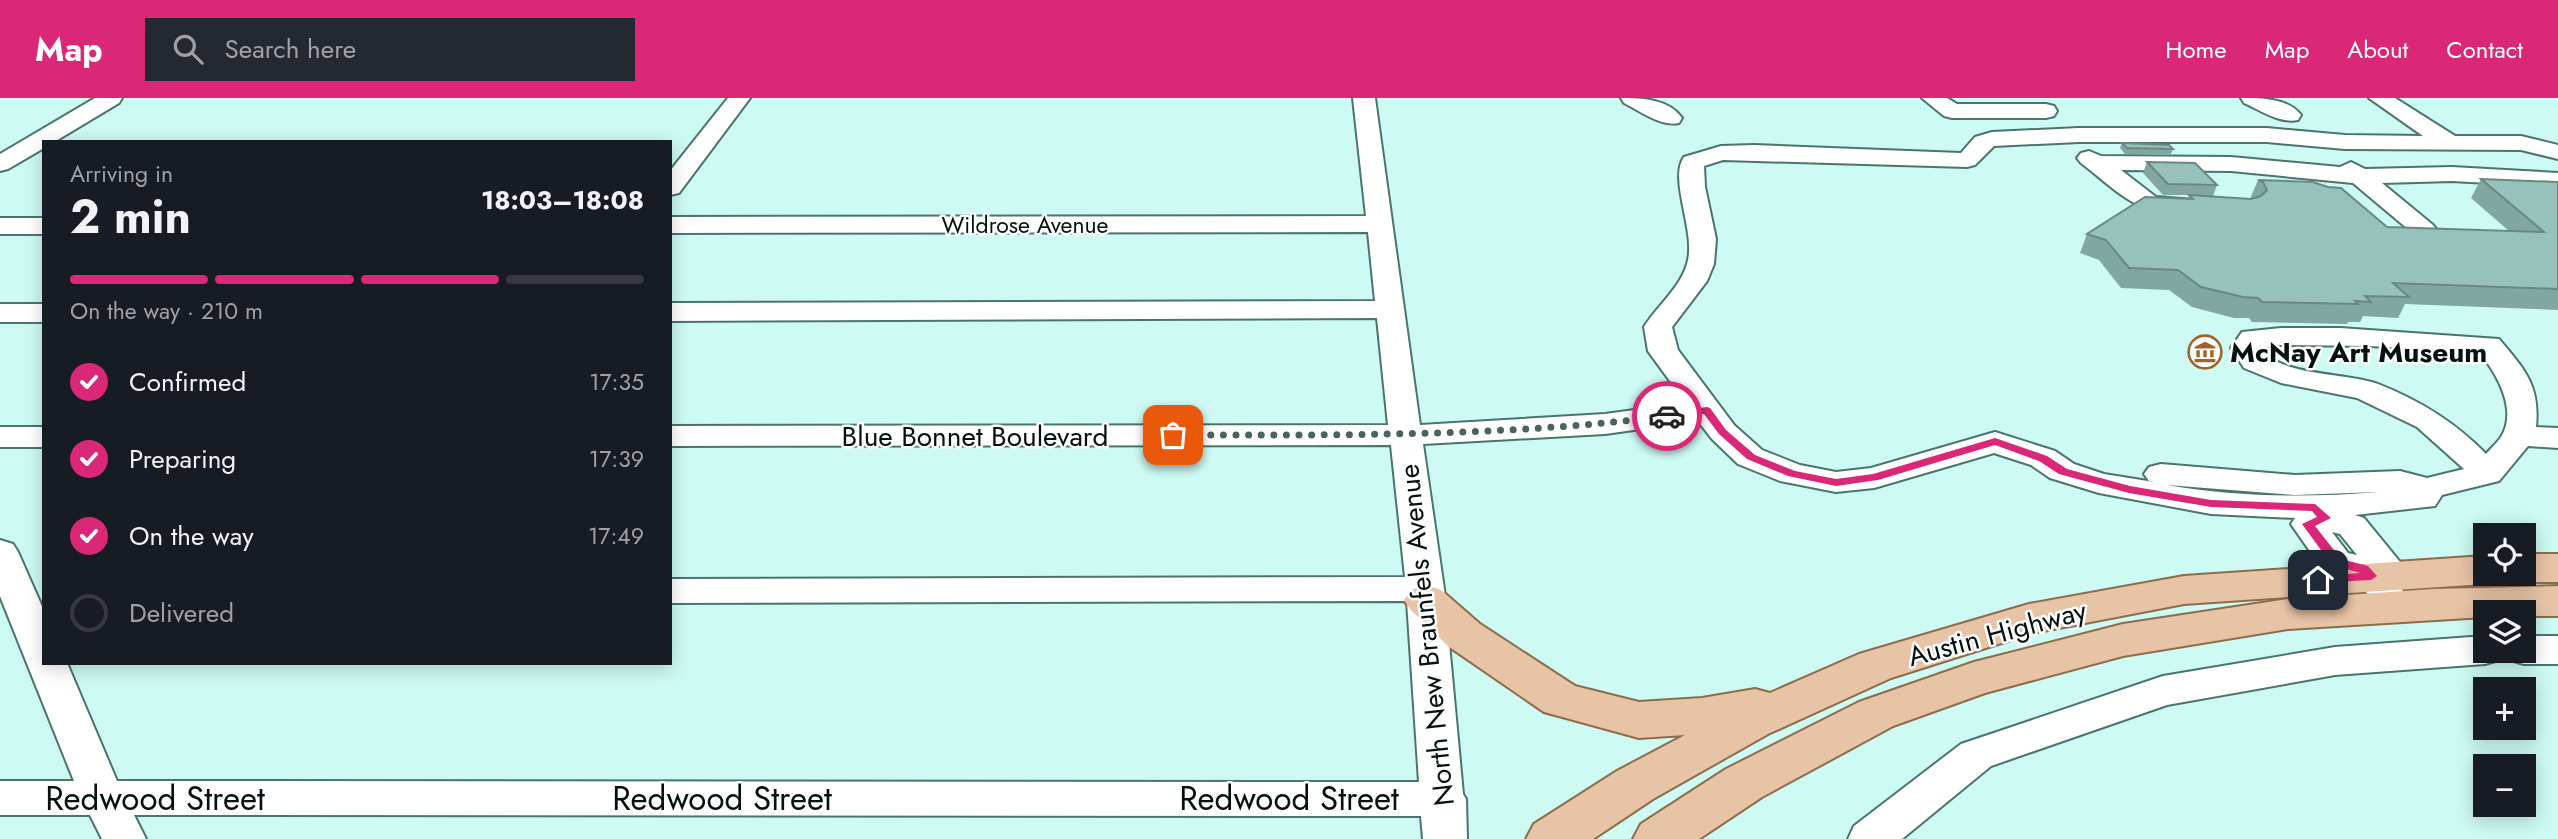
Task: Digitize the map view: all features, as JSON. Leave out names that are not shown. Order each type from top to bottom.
[{"type":"main road","points":[[2536,568],[2558,568]]},
{"type":"main road","name":"Austin Highway","points":[[1552,839],[1646,778],[1751,721],[1875,666],[2029,619],[2184,590],[2378,584],[2473,572]]},
{"type":"main road","name":"Austin Highway","points":[[1659,839],[1744,782],[1876,713],[1974,679],[2123,640],[2288,614],[2378,584],[2558,601]]},
{"type":"main road","points":[[1426,594],[1464,635],[1500,662],[1562,700],[1587,707],[1639,720],[1702,716],[1806,697]]},
{"type":"street","points":[[48,140],[111,98]]},
{"type":"street","points":[[672,185],[739,98]]},
{"type":"street","name":"North New Braunfels Avenue","points":[[1364,98],[1426,594],[1445,819]]},
{"type":"street","points":[[1632,98],[1671,118]]},
{"type":"street","points":[[1933,98],[1952,111],[2046,111]]},
{"type":"street","points":[[2252,98],[2290,115]]},
{"type":"street","points":[[2380,98],[2451,143],[2462,155],[2465,165],[2452,174]]},
{"type":"street","points":[[2487,474],[2463,449],[2428,420],[2365,390],[2292,377],[2255,362],[2246,348],[2252,338],[2281,336],[2489,345],[2510,371],[2523,403],[2519,436],[2487,474],[2427,488],[2423,499],[2312,504],[2211,503],[2129,490],[2063,471],[2043,458],[1995,442],[1874,478],[1836,482],[1792,474],[1751,457],[1723,432],[1663,351],[1658,327],[1668,310],[1689,287],[1702,264],[1701,222],[1690,175],[1692,162],[1721,153],[1754,152],[1967,160],[1983,142],[1992,139],[2059,136],[2267,135],[2345,142],[2521,143],[2558,152]]},
{"type":"street","points":[[2059,136],[2150,204],[2203,205]]},
{"type":"street","points":[[2310,138],[2424,230]]},
{"type":"street","points":[[0,164],[35,149]]},
{"type":"street","points":[[672,149],[700,149]]},
{"type":"street","points":[[2097,163],[2231,164],[2360,176],[2452,174],[2558,180]]},
{"type":"street","name":"Wildrose Avenue","points":[[672,225],[1380,224]]},
{"type":"street","points":[[0,226],[42,226]]},
{"type":"street","points":[[672,312],[1390,309]]},
{"type":"street","points":[[0,313],[42,313]]},
{"type":"street","name":"Blue Bonnet Boulevard","points":[[672,436],[1406,435],[1605,424],[1707,410]]},
{"type":"street","points":[[2519,436],[2558,438]]},
{"type":"street","points":[[0,437],[42,437]]},
{"type":"street","points":[[2312,504],[2308,524],[2336,562],[2378,584]]},
{"type":"street","points":[[0,552],[42,651]]},
{"type":"street","points":[[672,591],[1426,594]]},
{"type":"street","points":[[2536,650],[2558,650]]},
{"type":"street","points":[[1870,839],[1976,755],[2163,691],[2335,661],[2473,651]]},
{"type":"street","points":[[48,665],[103,798],[124,839]]},
{"type":"street","name":"Redwood Street","points":[[0,798],[1445,819]]},
{"type":"building","points":[[2122,143],[2169,145],[2173,149],[2127,148]]},
{"type":"building","points":[[2147,162],[2195,163],[2217,185],[2168,184]]},
{"type":"building","points":[[2481,179],[2558,182],[2558,289],[2393,283],[2409,297],[2365,296],[2371,302],[2355,301],[2358,304],[2262,302],[2258,298],[2201,287],[2178,270],[2129,268],[2106,240],[2087,234],[2145,197],[2193,199],[2189,195],[2251,199],[2261,196],[2267,190],[2263,182],[2258,180],[2313,182],[2341,188],[2387,227],[2544,232]]},
{"type":"way so far","points":[[1173,435],[1406,435],[1605,424],[1667,416]]},
{"type":"place","name":"McNay Art Museum","points":[[2205,352]]},
{"type":"route","points":[[1667,416],[1707,410],[1723,432],[1751,457],[1792,474],[1836,482],[1874,478],[1995,442],[2043,458],[2063,471],[2129,490],[2211,503],[2315,508],[2325,518],[2308,524],[2336,562],[2364,569],[2371,576],[2318,580]]}]
